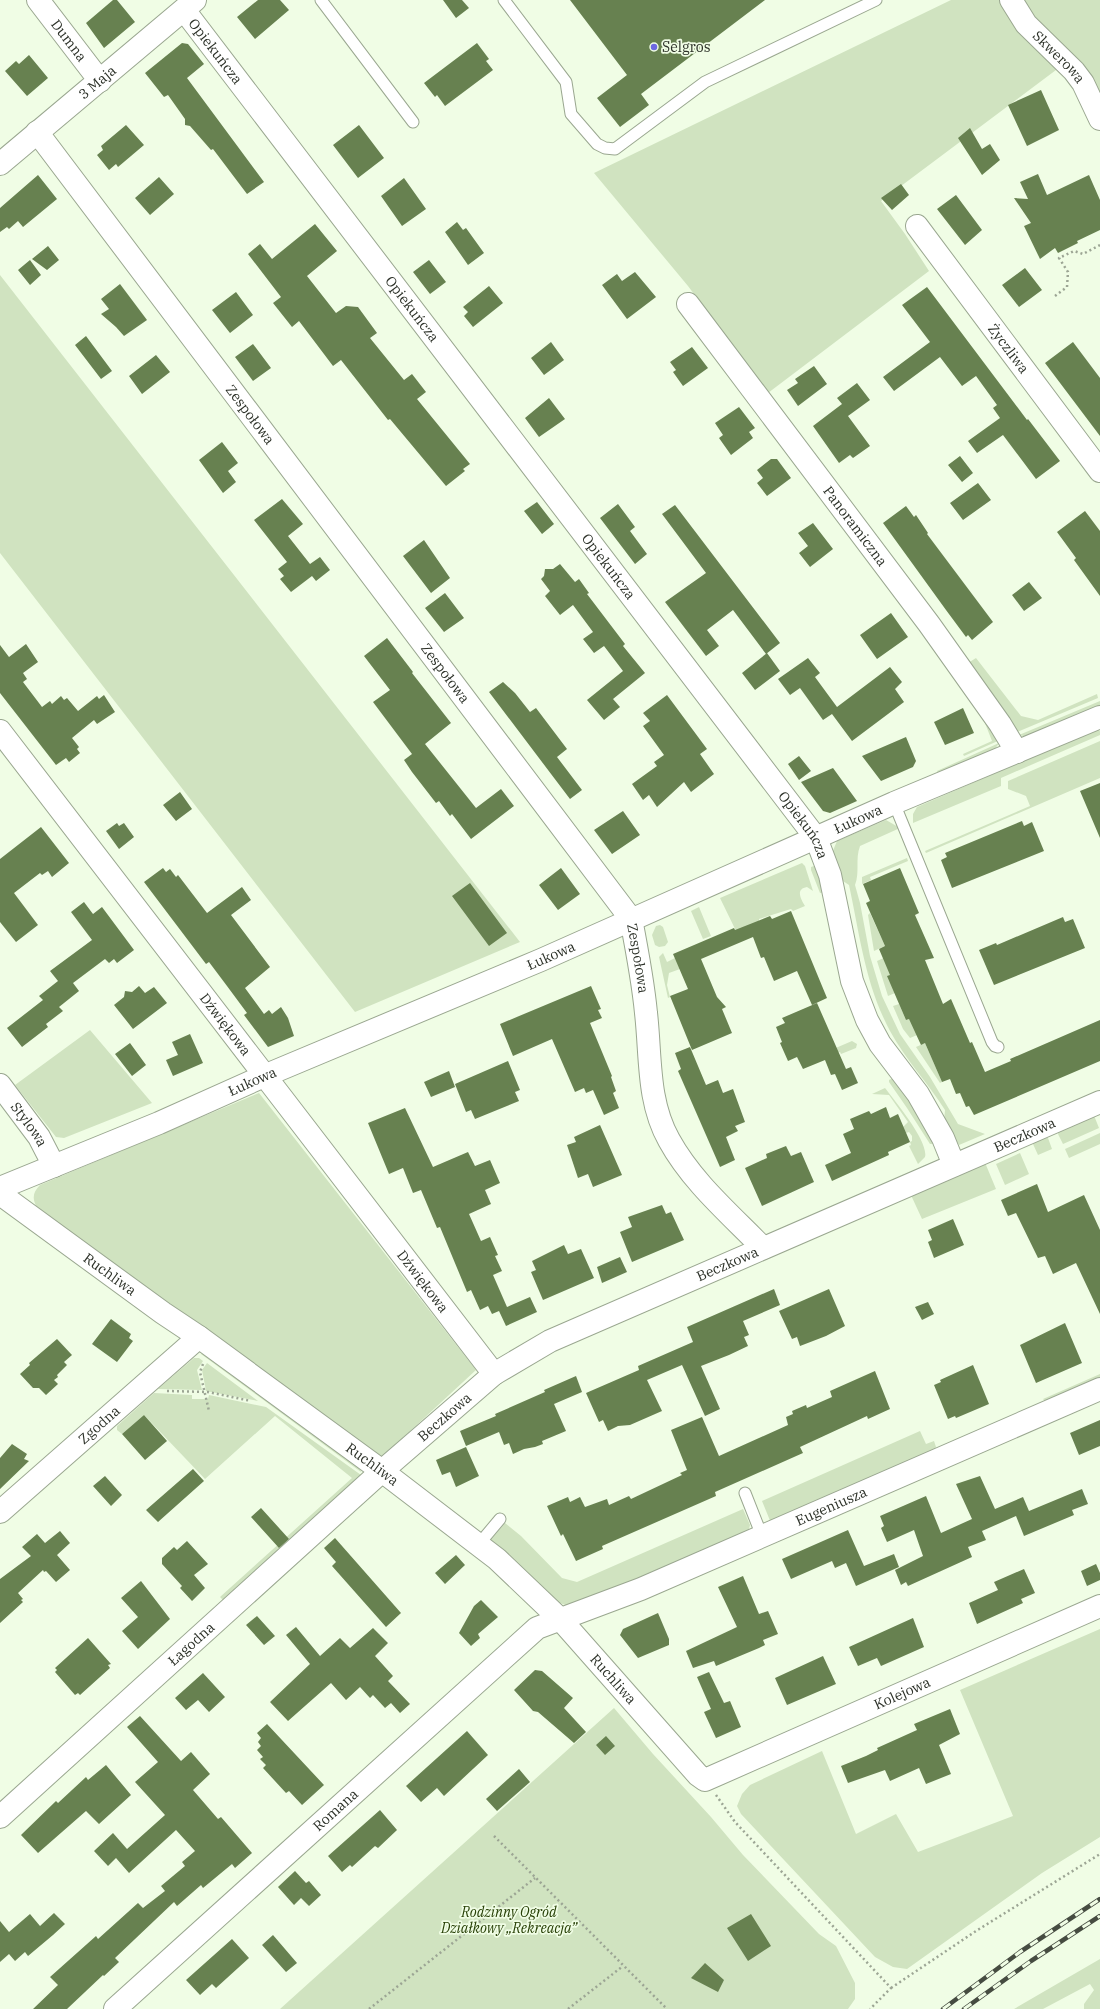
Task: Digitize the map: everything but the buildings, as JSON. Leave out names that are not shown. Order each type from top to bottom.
[{"type":"street","name":"Dumna","points":[[38,0],[100,81]]},
{"type":"street","name":"Skwerowa","points":[[1011,0],[1026,24],[1078,77],[1100,119]]},
{"type":"street","name":"3 Maja","points":[[0,164],[189,5]]},
{"type":"street","name":"Opiekuńcza","points":[[189,5],[816,838],[830,875],[852,981],[867,1020],[880,1044],[918,1094],[943,1138],[954,1165]]},
{"type":"street","name":"Zespołowa","points":[[37,132],[630,920],[639,957],[646,1013],[652,1093],[659,1118],[668,1140],[690,1172],[763,1248]]},
{"type":"street","name":"Życzliwa","points":[[917,226],[1096,459]]},
{"type":"street","name":"Panoramiczna","points":[[688,304],[929,624],[1000,724],[1016,752]]},
{"type":"street","name":"Łukowa","points":[[0,1188],[159,1123],[264,1076],[541,960],[894,803],[1100,717]]},
{"type":"street","name":"Dźwiękowa","points":[[0,731],[494,1374]]},
{"type":"street","name":"Stylowa","points":[[0,1085],[39,1137],[54,1166]]},
{"type":"street","name":"Beczkowa","points":[[382,1471],[494,1374],[550,1341],[1100,1102]]},
{"type":"street","name":"Ruchliwa","points":[[0,1194],[163,1313],[199,1337],[479,1544],[561,1620],[705,1780]]},
{"type":"street","name":"Zgodna","points":[[0,1512],[199,1337]]},
{"type":"street","name":"Eugeniusza","points":[[561,1620],[641,1589],[1100,1389]]},
{"type":"street","name":"Łagodna","points":[[0,1817],[382,1471]]},
{"type":"street","name":"Kolejowa","points":[[705,1780],[1100,1606]]},
{"type":"street","name":"Romana","points":[[115,2009],[537,1628],[561,1620]]},
{"type":"lane","points":[[321,0],[413,122]]},
{"type":"lane","points":[[504,0],[566,82],[571,114],[597,144],[604,148],[615,149],[705,82],[876,0]]},
{"type":"lane","points":[[894,803],[992,1042],[998,1047]]},
{"type":"lane","points":[[746,1493],[762,1536]]},
{"type":"lane","points":[[479,1544],[500,1519]]},
{"type":"path","points":[[1055,296],[1067,287],[1068,272],[1059,258],[1074,251],[1082,254],[1100,245]]},
{"type":"path","points":[[206,1360],[200,1372],[209,1411]]},
{"type":"path","points":[[160,1391],[205,1393],[258,1402]]},
{"type":"path","points":[[705,1780],[735,1822],[891,1988]]},
{"type":"path","points":[[494,1836],[667,2009]]},
{"type":"path","points":[[870,2009],[891,1988],[976,1931],[1100,1854]]},
{"type":"path","points":[[369,2009],[535,1878]]},
{"type":"path","points":[[568,2009],[623,1966]]},
{"type":"green space","points":[[951,0],[1001,0],[1060,67],[881,201],[929,271],[768,393],[688,286],[594,173]]},
{"type":"green space","points":[[1021,0],[1100,0],[1100,97]]},
{"type":"green space","points":[[0,275],[520,942],[355,1012],[0,553]]},
{"type":"green space","points":[[976,658],[1021,716],[1038,720],[1097,694],[1098,698],[1015,733],[968,663]]},
{"type":"green space","points":[[1100,701],[1100,707],[1028,737],[1019,735]]},
{"type":"green space","points":[[983,718],[1000,740],[964,756],[963,754],[992,741]]},
{"type":"green space","points":[[1097,729],[1100,731],[1100,735],[1001,778],[1001,786],[913,823],[913,814],[917,807]]},
{"type":"green space","points":[[1100,741],[1100,778],[926,853],[925,851],[1030,806],[1026,796],[1008,789],[1008,781]]},
{"type":"green space","points":[[999,743],[995,749],[939,776],[937,771]]},
{"type":"green space","points":[[886,820],[900,828],[860,846],[858,856],[855,885],[870,956],[882,996],[900,1034],[930,1077],[958,1124],[985,1134],[959,1145],[944,1121],[945,1110],[896,1041],[882,1013],[864,960],[849,885],[840,879],[832,853],[837,841]]},
{"type":"green space","points":[[907,858],[908,861],[870,877],[871,880],[862,884],[862,877]]},
{"type":"green space","points":[[802,863],[805,866],[813,891],[807,887],[801,890],[800,895],[805,906],[793,911],[791,909],[759,919],[759,921],[738,935],[720,898]]},
{"type":"green space","points":[[817,865],[825,892],[820,893],[811,870],[811,867]]},
{"type":"green space","points":[[699,907],[711,936],[703,939],[691,911]]},
{"type":"green space","points":[[870,913],[885,946],[874,951],[868,915]]},
{"type":"green space","points":[[660,925],[663,927],[668,942],[665,946],[659,947],[655,945],[652,935],[656,926]]},
{"type":"green space","points":[[663,953],[667,962],[675,958],[680,969],[669,973],[667,985],[670,997],[668,998],[659,957]]},
{"type":"green space","points":[[888,956],[895,993],[888,996],[877,961]]},
{"type":"green space","points":[[899,1004],[906,1020],[914,1017],[922,1033],[910,1038],[903,1029],[893,1006]]},
{"type":"green space","points":[[90,1030],[152,1103],[64,1138],[56,1137],[15,1085]]},
{"type":"green space","points":[[852,1041],[857,1044],[856,1048],[841,1054],[840,1052],[833,1054],[831,1050]]},
{"type":"green space","points":[[925,1043],[942,1082],[940,1083],[916,1047]]},
{"type":"green space","points":[[893,1078],[906,1095],[934,1143],[930,1144],[889,1082],[889,1080]]},
{"type":"green space","points":[[885,1088],[917,1132],[922,1142],[925,1150],[925,1157],[918,1164],[909,1146],[911,1145],[910,1142],[912,1141],[912,1136],[909,1132],[906,1133],[903,1127],[908,1122],[889,1095],[872,1094]]},
{"type":"green space","points":[[259,1093],[476,1370],[381,1458],[38,1209],[35,1203],[34,1194],[40,1185]]},
{"type":"green space","points":[[1093,1113],[1099,1128],[1063,1144],[1058,1134],[1060,1127]]},
{"type":"green space","points":[[1100,1133],[1100,1144],[1069,1158],[1065,1149]]},
{"type":"green space","points":[[1043,1135],[1048,1138],[1052,1149],[1038,1155],[1033,1144],[1035,1138]]},
{"type":"green space","points":[[1020,1153],[1029,1174],[1005,1185],[996,1164]]},
{"type":"green space","points":[[981,1162],[986,1165],[996,1189],[922,1219],[910,1193]]},
{"type":"green space","points":[[204,1351],[359,1464],[361,1472],[201,1354]]},
{"type":"green space","points":[[194,1358],[199,1358],[203,1361],[197,1370],[202,1390],[158,1389]]},
{"type":"green space","points":[[207,1363],[258,1401],[206,1391],[202,1370]]},
{"type":"green space","points":[[1100,1374],[1100,1379],[1046,1402],[1043,1399]]},
{"type":"green space","points":[[154,1393],[192,1395],[192,1399],[208,1399],[209,1395],[266,1407],[361,1475],[360,1478],[225,1602],[220,1597],[352,1478],[275,1416],[205,1479],[144,1415],[122,1434],[117,1430],[117,1426]]},
{"type":"green space","points":[[920,1431],[926,1444],[934,1441],[936,1447],[934,1451],[771,1523],[762,1501]]},
{"type":"green space","points":[[743,1509],[750,1525],[748,1533],[589,1603],[568,1606],[555,1601],[489,1542],[505,1523],[521,1536],[562,1578],[577,1582]]},
{"type":"green space","points":[[1100,1629],[1100,1837],[1042,1873],[907,1969],[893,1967],[875,1957],[741,1814],[737,1806],[742,1794],[750,1785],[822,1751],[856,1834],[896,1814],[918,1852],[1013,1816],[960,1690]]},
{"type":"green space","name":"Rodzinny Ogród Działkowy „Rekreacja”","points":[[614,1708],[743,1855],[819,1934],[836,1946],[855,1983],[855,1999],[848,2009],[280,2009]]},
{"type":"green space","points":[[1100,1959],[1100,2009],[1084,2009],[1084,2004],[1094,1990],[1090,1984],[1043,2009],[1014,2009]]},
{"type":"railway","points":[[943,2009],[1020,1952],[1100,1899]]},
{"type":"railway","points":[[964,2009],[1031,1961],[1100,1916]]},
{"type":"place","name":"Selgros","points":[[654,47]]}]
